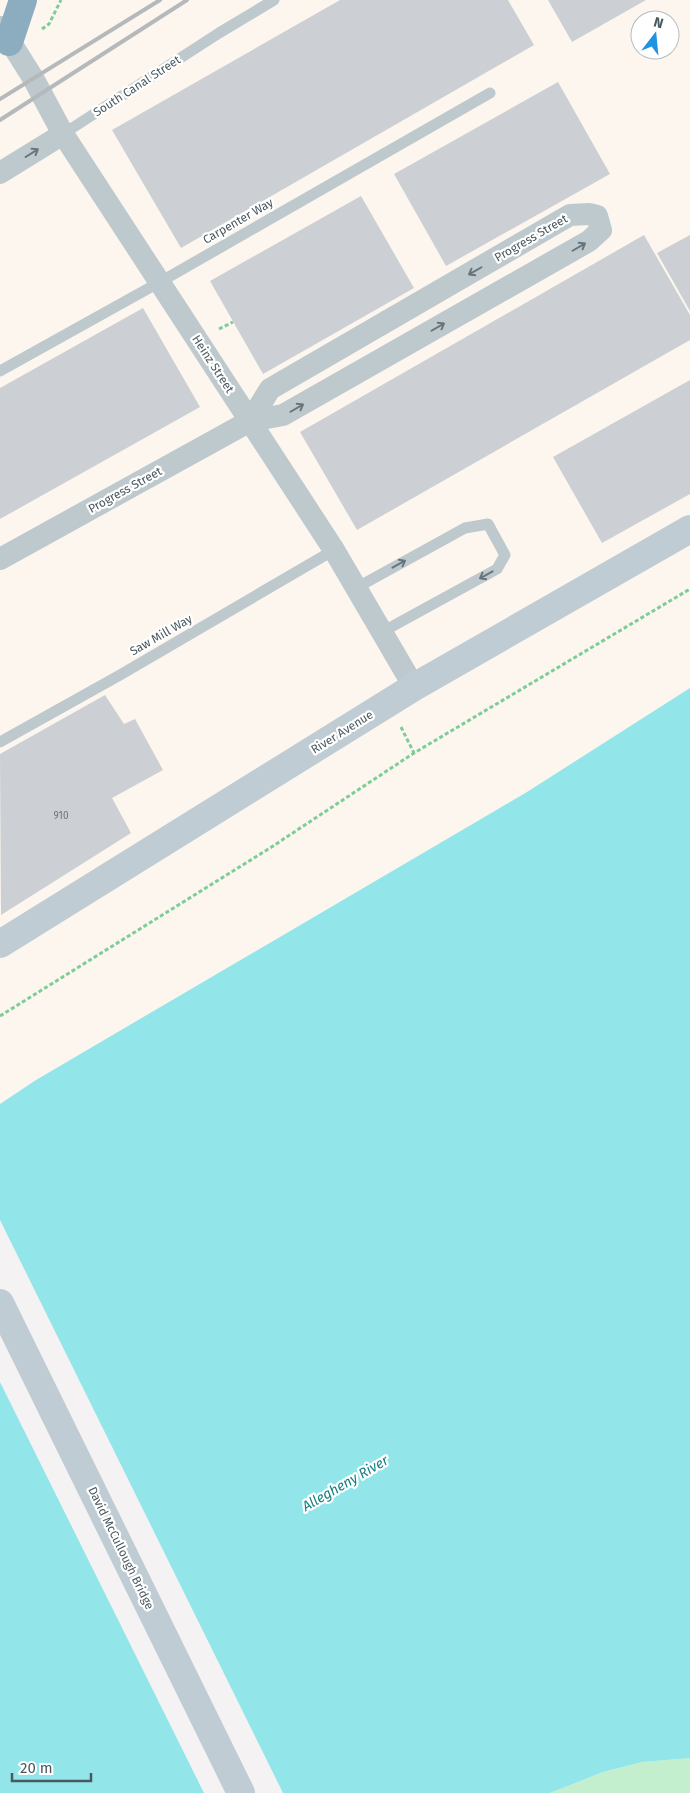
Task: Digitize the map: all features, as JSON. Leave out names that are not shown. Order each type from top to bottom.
[{"type":"highway","points":[[3,39],[23,0]]},
{"type":"street","name":"Heinz Street","points":[[3,39],[33,78],[63,134],[334,550],[414,687]]},
{"type":"street","name":"South Canal Street","points":[[0,173],[63,134]]},
{"type":"street","name":"Progress Street","points":[[0,559],[250,420],[283,415],[589,241],[601,230],[597,216],[589,214],[570,215],[270,390],[250,420]]},
{"type":"street","name":"River Avenue","points":[[4,938],[414,687],[690,529]]},
{"type":"street","name":"David McCullough Bridge","points":[[0,1303],[241,1793]]},
{"type":"lane","name":"South Canal Street","points":[[63,134],[218,33],[274,0]]},
{"type":"lane","name":"Carpenter Way","points":[[0,371],[160,282],[490,93]]},
{"type":"lane","points":[[356,588],[465,528],[488,524],[505,555],[497,569],[382,632]]},
{"type":"lane","name":"Saw Mill Way","points":[[0,742],[120,675],[334,550]]},
{"type":"path","points":[[38,33],[49,24],[61,0]]},
{"type":"path","points":[[0,1016],[270,848],[414,753],[690,589]]},
{"type":"shaded area","points":[[0,0],[690,0],[690,688],[527,792],[36,1080],[0,1104]]},
{"type":"green space","points":[[690,1758],[690,1793],[550,1793],[603,1772],[642,1762]]},
{"type":"water","name":"Allegheny River","points":[[690,688],[690,1758],[642,1762],[603,1772],[550,1793],[0,1793],[0,1104],[36,1080],[527,792]]},
{"type":"pier","points":[[0,1220],[283,1793],[204,1793],[0,1382]]},
{"type":"building","points":[[340,0],[508,0],[534,45],[181,248],[112,130]]},
{"type":"building","points":[[548,0],[646,0],[572,42]]},
{"type":"building","points":[[558,82],[610,174],[446,266],[394,174]]},
{"type":"building","points":[[361,196],[414,288],[263,374],[210,281]]},
{"type":"building","points":[[644,235],[690,315],[690,340],[357,530],[300,432]]},
{"type":"building","points":[[690,235],[690,311],[657,253]]},
{"type":"building","points":[[143,308],[200,407],[0,519],[0,388]]},
{"type":"building","points":[[690,380],[690,494],[602,543],[553,457]]},
{"type":"building","points":[[105,695],[124,724],[135,719],[163,770],[112,798],[131,833],[1,915],[0,754]]},
{"type":"railway","points":[[0,99],[160,0]]},
{"type":"railway","points":[[0,120],[187,0]]}]
